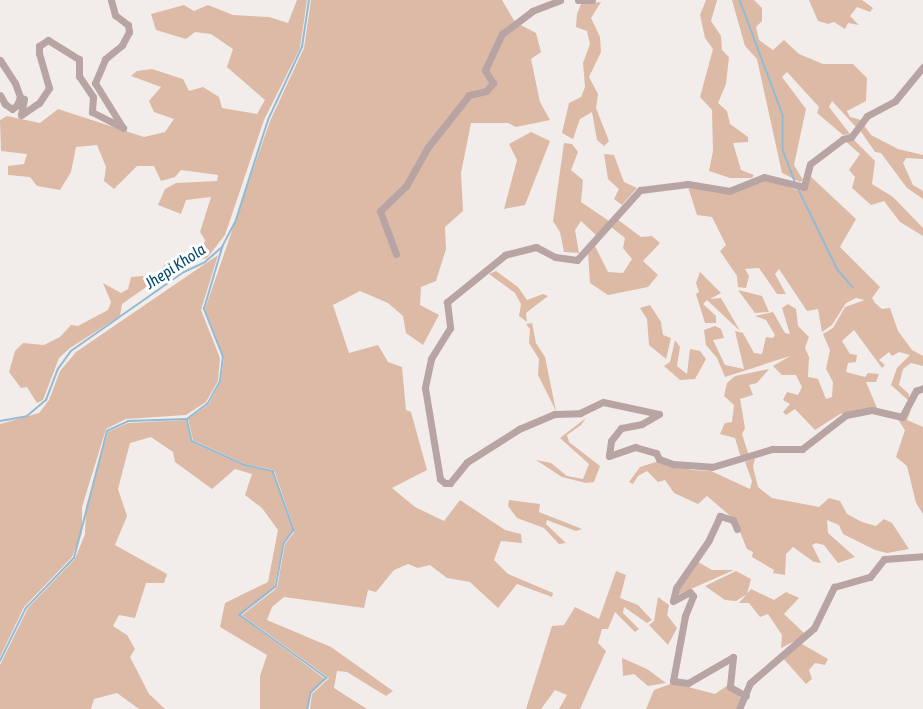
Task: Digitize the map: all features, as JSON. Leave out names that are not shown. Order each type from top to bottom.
[{"type":"street","points":[[0,60],[20,97],[24,99],[21,115],[39,103],[49,88],[39,53],[39,46],[48,40],[78,59],[79,76],[93,97],[92,112],[123,128],[95,83],[105,59],[122,45],[129,32],[128,25],[115,15],[111,0]]},
{"type":"street","points":[[396,254],[380,211],[406,186],[428,147],[469,95],[486,91],[493,83],[485,70],[502,34],[532,11],[560,0]]},
{"type":"street","points":[[578,0],[592,0]]},
{"type":"street","points":[[923,67],[895,101],[867,116],[851,137],[843,138],[810,164],[804,187],[764,177],[730,190],[688,184],[640,190],[577,260],[555,257],[536,247],[506,255],[447,302],[450,328],[431,359],[425,388],[440,460],[439,474],[445,483],[450,483],[467,462],[519,429],[555,414],[580,413],[603,402],[658,414],[642,424],[621,428],[611,441],[609,456],[635,447],[656,453],[659,459],[673,464],[712,467],[772,449],[802,448],[846,415],[872,410],[902,417],[916,391],[923,388]]},
{"type":"street","points":[[0,95],[12,108],[20,97]]},
{"type":"street","points":[[737,529],[733,520],[720,516],[709,540],[676,588],[673,601],[690,592],[693,596],[685,616],[673,681],[688,684],[733,657],[730,687],[746,696]]},
{"type":"street","points":[[739,709],[750,683],[814,628],[834,587],[870,577],[884,559],[923,556]]},
{"type":"shaded area","points":[[297,0],[307,0],[300,48],[264,120],[225,235],[207,258],[176,266],[122,304],[120,316],[70,348],[59,358],[43,400],[37,403],[27,387],[21,388],[9,372],[15,351],[23,343],[44,345],[60,337],[71,325],[78,326],[108,310],[111,302],[103,283],[121,293],[128,289],[131,277],[156,275],[167,262],[201,254],[205,240],[200,232],[211,197],[186,200],[181,214],[158,205],[165,189],[176,183],[217,181],[218,175],[181,170],[175,177],[161,181],[154,166],[137,166],[114,189],[104,181],[106,167],[97,145],[76,147],[71,172],[60,190],[37,186],[30,177],[8,175],[8,166],[24,164],[27,154],[1,151],[0,120],[7,116],[40,123],[58,109],[144,137],[165,132],[174,119],[154,112],[149,101],[161,87],[131,76],[137,71],[152,69],[183,79],[189,91],[203,87],[219,97],[222,108],[257,114],[265,100],[227,67],[233,49],[211,34],[195,32],[186,39],[156,30],[151,14],[184,5],[194,11],[208,5],[233,15],[269,17],[288,23]]},
{"type":"shaded area","points":[[311,0],[502,0],[515,22],[536,33],[541,52],[531,59],[540,102],[550,120],[516,127],[508,123],[471,123],[461,173],[463,211],[445,227],[446,249],[436,281],[421,287],[420,305],[439,315],[423,345],[406,333],[403,316],[388,303],[360,291],[333,305],[349,353],[378,345],[388,362],[402,367],[406,410],[411,412],[427,470],[392,488],[415,507],[444,521],[460,500],[505,530],[521,534],[522,543],[501,541],[494,560],[508,574],[553,593],[552,597],[517,584],[498,608],[470,582],[447,578],[430,565],[418,568],[408,564],[394,570],[376,592],[368,590],[364,608],[284,597],[272,607],[267,620],[331,647],[393,691],[386,696],[347,672],[337,671],[334,688],[367,709],[310,709],[312,694],[329,678],[242,615],[277,588],[285,544],[295,531],[274,470],[245,464],[193,440],[188,419],[209,404],[221,381],[224,357],[205,309],[270,121],[304,48]]},
{"type":"shaded area","points":[[706,0],[717,0],[711,21],[721,36],[722,50],[729,57],[726,84],[718,103],[727,111],[730,124],[748,137],[748,142],[733,143],[741,170],[754,175],[752,178],[730,178],[709,171],[713,151],[712,110],[700,97],[713,49],[705,38],[700,15]]},
{"type":"shaded area","points":[[732,0],[754,0],[762,8],[762,21],[756,27],[759,40],[773,50],[784,40],[799,54],[823,64],[853,64],[867,78],[866,101],[847,111],[850,117],[861,120],[856,127],[832,101],[829,107],[850,134],[843,135],[817,113],[819,107],[787,72],[782,77],[806,109],[794,165],[803,180],[800,182],[782,173],[757,59],[745,46]]},
{"type":"shaded area","points":[[809,0],[862,0],[873,8],[870,12],[857,7],[850,16],[859,25],[848,23],[845,29],[834,22],[828,24],[818,21]]},
{"type":"shaded area","points":[[601,2],[591,18],[600,37],[601,52],[589,77],[598,94],[596,108],[609,141],[604,146],[597,140],[592,112],[580,119],[573,139],[562,133],[569,103],[581,97],[585,87],[583,63],[590,44],[587,31],[576,27],[577,14],[581,4]]},
{"type":"shaded area","points":[[863,124],[871,135],[898,149],[923,155],[923,159],[906,158],[903,163],[913,185],[923,191],[923,199],[907,188],[881,153],[875,152],[860,130]]},
{"type":"shaded area","points":[[531,132],[550,141],[525,205],[504,209],[517,160],[509,144]]},
{"type":"shaded area","points":[[852,138],[875,161],[872,184],[893,197],[923,228],[923,236],[900,222],[884,201],[871,205],[852,188],[855,177],[849,170],[860,154],[844,140]]},
{"type":"shaded area","points":[[564,143],[572,144],[578,152],[571,170],[583,180],[581,202],[609,221],[597,236],[581,221],[575,230],[579,253],[564,252],[560,232],[553,221]]},
{"type":"shaded area","points":[[604,154],[614,155],[624,182],[637,188],[622,205],[614,199],[619,189],[608,179]]},
{"type":"shaded area","points":[[808,174],[856,219],[840,247],[880,287],[872,298],[875,303],[882,309],[890,308],[898,331],[912,350],[923,356],[923,366],[911,363],[903,369],[899,385],[909,394],[909,401],[891,385],[897,368],[910,355],[899,352],[892,356],[889,352],[879,360],[885,365],[882,368],[854,330],[842,341],[850,354],[857,355],[856,362],[848,363],[846,372],[865,377],[868,373],[879,374],[876,382],[866,382],[877,408],[840,414],[815,430],[795,409],[786,415],[783,412],[790,404],[783,400],[787,392],[798,395],[802,387],[796,375],[782,375],[773,366],[790,356],[725,377],[717,358],[706,345],[704,330],[715,326],[721,329],[724,338],[713,340],[725,365],[744,369],[735,331],[743,333],[754,353],[762,354],[766,337],[773,338],[775,335],[766,320],[755,316],[773,312],[785,333],[790,334],[782,308],[788,304],[796,309],[798,326],[809,337],[805,348],[809,357],[808,377],[818,379],[826,399],[832,397],[833,382],[826,369],[830,350],[823,334],[833,328],[845,307],[865,300],[856,298],[846,303],[832,325],[822,332],[818,309],[807,311],[779,269],[775,274],[786,294],[777,294],[759,268],[745,269],[749,276],[746,288],[738,287],[737,276],[720,251],[726,245],[712,217],[697,215],[688,187],[730,193],[765,179],[800,191],[809,181]]},
{"type":"shaded area","points":[[617,219],[641,237],[652,236],[660,243],[643,261],[658,275],[648,287],[608,295],[590,283],[588,253],[595,246],[608,272],[623,273],[632,259],[623,248],[625,238],[611,227]]},
{"type":"shaded area","points":[[218,255],[201,310],[220,358],[218,381],[206,402],[186,415],[126,419],[106,429],[82,507],[82,533],[72,557],[24,607],[0,657],[0,424],[39,413],[49,400],[60,371],[76,352]]},
{"type":"shaded area","points":[[496,271],[518,287],[527,300],[543,294],[548,296],[526,313],[527,322],[519,316],[521,304],[515,293],[489,274]]},
{"type":"shaded area","points":[[700,272],[721,293],[710,299],[721,298],[740,331],[707,300],[703,304],[716,316],[716,323],[705,323],[696,294],[699,292],[696,283]]},
{"type":"shaded area","points":[[738,290],[762,296],[769,312],[755,313]]},
{"type":"shaded area","points":[[650,305],[661,322],[663,335],[671,338],[666,359],[649,345],[647,319],[640,308]]},
{"type":"shaded area","points":[[532,323],[536,343],[545,357],[556,411],[538,375],[539,359],[529,343],[530,329],[526,324]]},
{"type":"shaded area","points":[[675,340],[680,347],[677,366],[687,374],[690,349],[700,351],[706,359],[695,379],[680,380],[664,366],[670,362]]},
{"type":"shaded area","points":[[769,369],[757,383],[749,385],[753,395],[740,399],[745,428],[742,434],[749,456],[741,458],[735,438],[720,434],[725,423],[732,422],[734,405],[724,396],[727,383],[735,376]]},
{"type":"shaded area","points":[[911,410],[907,420],[923,427],[923,514],[916,503],[907,466],[896,457],[905,430],[897,418]]},
{"type":"shaded area","points":[[586,418],[581,425],[567,435],[569,442],[600,466],[594,482],[586,483],[562,477],[536,460],[551,463],[567,476],[583,479],[589,464],[560,438]]},
{"type":"shaded area","points":[[186,420],[191,442],[245,466],[272,471],[293,530],[283,544],[274,587],[239,615],[325,679],[310,693],[307,709],[260,709],[260,676],[267,655],[220,627],[225,603],[268,582],[278,530],[262,508],[245,495],[252,474],[235,469],[212,489],[175,462],[173,452],[151,437],[130,443],[118,489],[127,516],[115,545],[167,574],[164,583],[146,583],[135,618],[119,615],[113,626],[127,635],[135,649],[130,657],[149,694],[165,709],[139,709],[117,693],[94,699],[91,709],[0,709],[0,665],[28,608],[75,559],[85,534],[86,507],[108,432],[128,423]]},
{"type":"shaded area","points":[[755,458],[753,467],[758,487],[772,498],[819,507],[829,498],[840,501],[847,514],[862,522],[876,526],[884,519],[892,523],[909,549],[887,553],[875,550],[843,534],[839,525],[827,520],[828,533],[855,557],[838,563],[824,545],[816,543],[812,545],[821,563],[814,562],[793,547],[786,554],[785,575],[773,573],[774,570],[752,557],[753,552],[747,549],[735,520],[707,496],[698,504],[674,493],[665,480],[658,482],[647,471],[638,476],[633,484],[629,482],[640,467],[659,461],[692,470],[711,471],[750,489],[752,481],[745,462]]},
{"type":"shaded area","points":[[509,500],[540,504],[539,512],[582,529],[576,531],[547,520],[546,524],[566,543],[559,544],[544,528],[517,518],[508,506]]},
{"type":"shaded area","points":[[698,562],[712,570],[734,570],[675,596]]},
{"type":"shaded area","points":[[616,571],[626,575],[620,598],[638,605],[652,620],[647,623],[624,607],[623,613],[639,629],[635,632],[615,612],[608,629],[602,629],[598,643],[606,651],[580,709],[559,709],[567,695],[555,690],[541,709],[526,709],[552,626],[564,625],[575,607],[599,619]]},
{"type":"shaded area","points":[[736,571],[751,579],[747,594],[736,601],[725,600],[705,586]]},
{"type":"shaded area","points":[[751,589],[774,600],[786,592],[799,598],[784,614],[805,634],[781,648],[782,635],[768,614],[760,617],[749,603],[739,603]]},
{"type":"shaded area","points":[[658,597],[669,605],[667,615],[677,628],[668,645],[649,625],[654,621]]},
{"type":"shaded area","points":[[802,644],[828,659],[825,665],[815,663],[809,670],[812,679],[806,684],[781,656]]},
{"type":"shaded area","points":[[622,658],[647,669],[666,683],[648,686],[634,674],[623,676]]},
{"type":"shaded area","points":[[673,683],[715,694],[728,685],[742,699],[737,709],[646,709],[654,690]]},
{"type":"waterway","name":"Jhepi Khola","points":[[0,421],[27,416],[46,400],[58,369],[71,351],[184,272],[205,262],[222,247],[235,223],[268,120],[302,47],[309,0]]},
{"type":"waterway","points":[[740,0],[783,115],[783,150],[795,181]]},
{"type":"waterway","points":[[798,188],[838,270],[853,287]]},
{"type":"waterway","points":[[0,661],[26,608],[74,558],[107,431],[128,421],[187,419],[208,403],[220,381],[223,357],[204,309],[222,248]]},
{"type":"waterway","points":[[187,419],[192,441],[245,465],[273,471],[294,530],[284,544],[276,587],[240,615],[327,678],[311,693],[308,709]]}]
